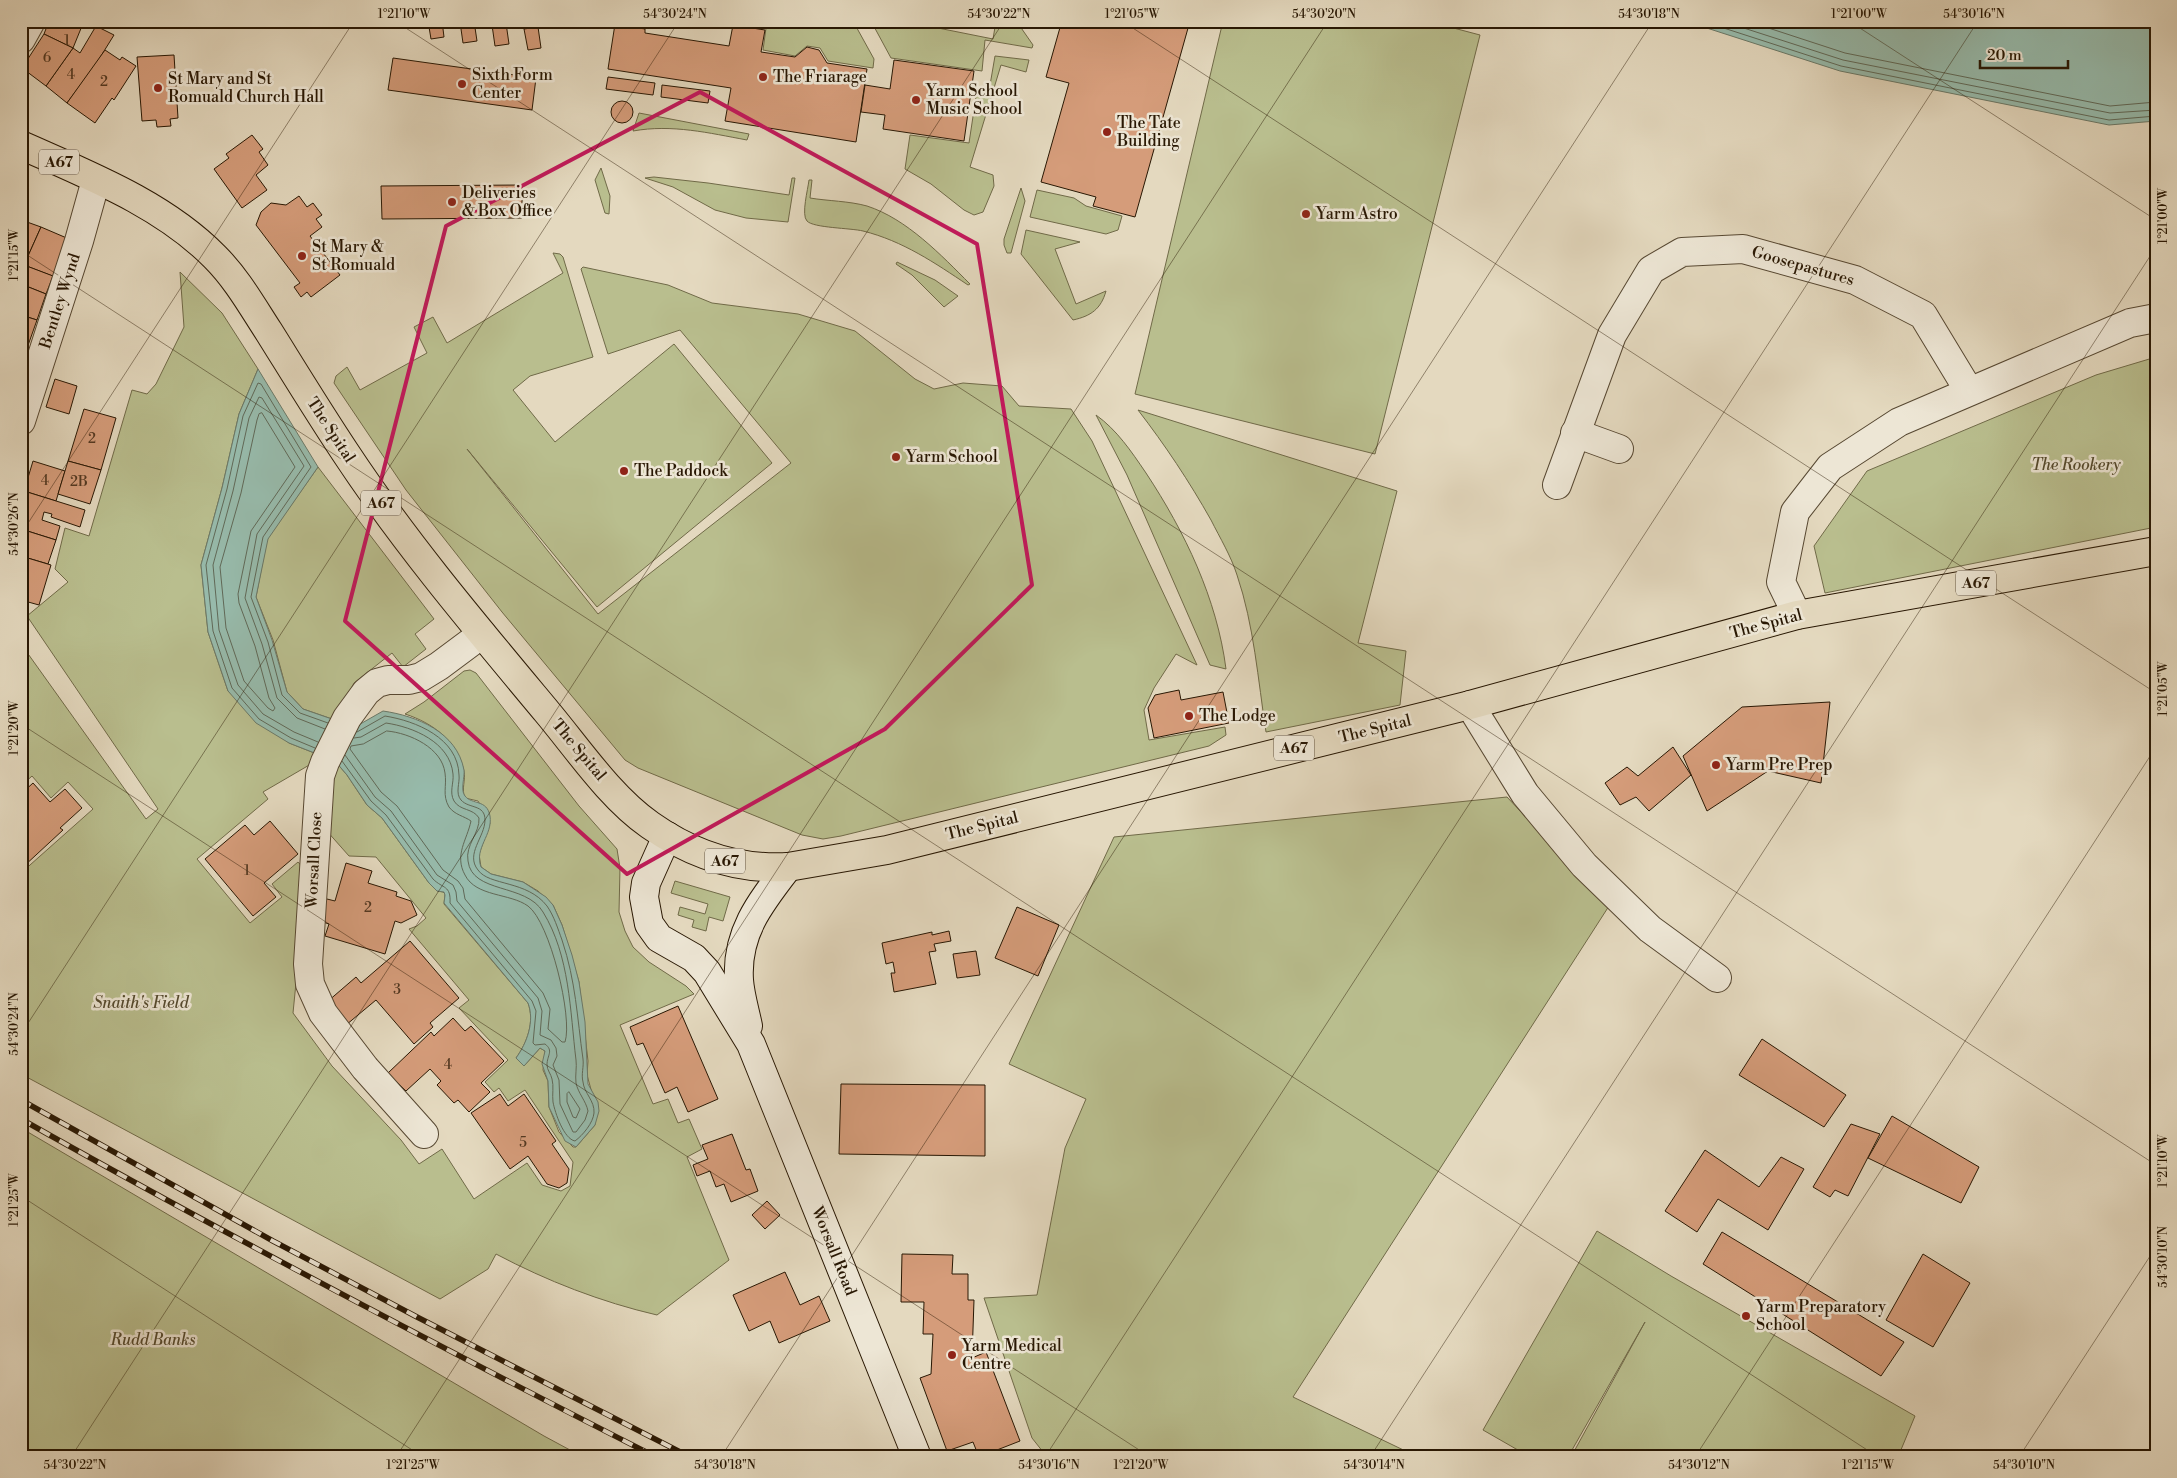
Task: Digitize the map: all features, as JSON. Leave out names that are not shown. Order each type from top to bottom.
[{"type":"main road","name":"A67","points":[[21,145],[96,180]]},
{"type":"main road","name":"The Spital","points":[[96,180],[141,202],[178,226],[202,245],[227,270],[362,478],[482,634],[610,788],[638,816],[666,836],[699,854],[757,868],[788,868],[887,850],[1470,705],[1797,615],[2156,551]]},
{"type":"street","points":[[21,39],[31,21]]},
{"type":"street","name":"Bentley Wynd","points":[[21,421],[79,241],[96,180]]},
{"type":"street","name":"Goosepastures","points":[[1557,484],[1612,335],[1651,270],[1682,252],[1744,249],[1855,280],[1923,315],[1969,391]]},
{"type":"street","points":[[1797,615],[1781,582],[1795,512],[1830,467],[1899,422],[2130,323],[2156,318]]},
{"type":"street","points":[[1575,433],[1619,449]]},
{"type":"street","name":"Worsall Close","points":[[424,1134],[365,1068],[323,1013],[310,984],[308,958],[318,793],[320,776],[325,762],[347,718],[366,692],[377,684],[388,680],[410,680],[421,676],[439,666],[482,634]]},
{"type":"street","points":[[1470,705],[1525,794],[1584,865],[1650,929],[1717,978]]},
{"type":"street","name":"Worsall Road","points":[[666,836],[646,883],[644,897],[649,924],[659,938],[694,958],[707,972],[751,1044],[917,1457]]},
{"type":"street","name":"Worsall Road","points":[[751,1044],[739,982],[740,956],[747,926],[760,902],[788,868]]},
{"type":"highlighted area","points":[[700,92],[977,244],[1032,585],[885,729],[627,874],[345,621],[446,226]]},
{"type":"green space","points":[[767,21],[853,21],[874,59],[873,68],[828,61],[820,48],[807,46],[795,56],[763,50]]},
{"type":"green space","points":[[871,21],[903,21],[993,39],[996,21],[1015,21],[1033,45],[1032,48],[985,40],[982,71],[891,58]]},
{"type":"green space","name":"Yarm Astro","points":[[1223,21],[1427,21],[1480,35],[1375,454],[1135,394]]},
{"type":"green space","points":[[995,56],[1029,60],[1026,72],[1001,65],[970,167],[993,175],[994,186],[983,212],[974,215],[964,210],[931,184],[905,169],[910,135],[969,143],[977,90],[989,91]]},
{"type":"green space","points":[[639,113],[749,134],[747,140],[676,129],[662,128],[633,131]]},
{"type":"green space","points":[[601,168],[610,196],[609,214],[605,213],[595,180]]},
{"type":"green space","points":[[654,177],[789,195],[792,178],[795,178],[788,222],[746,218],[715,210],[673,187],[645,178]]},
{"type":"green space","points":[[809,180],[812,180],[810,198],[860,204],[882,212],[923,239],[970,284],[968,285],[905,247],[878,235],[863,231],[817,225],[807,221],[805,218],[805,208]]},
{"type":"green space","points":[[1021,188],[1025,201],[1011,253],[1007,253],[1004,239]]},
{"type":"green space","points":[[1037,190],[1074,198],[1086,206],[1122,216],[1118,230],[1106,234],[1030,217]]},
{"type":"green space","points":[[1026,230],[1080,242],[1055,249],[1076,304],[1106,291],[1101,303],[1094,311],[1073,320],[1021,254]]},
{"type":"green space","points":[[553,253],[560,254],[563,257],[593,357],[530,376],[513,390],[555,442],[674,344],[772,463],[597,607],[467,449],[598,614],[791,463],[680,330],[608,354],[581,269],[583,267],[668,285],[712,303],[798,314],[855,331],[915,379],[934,389],[963,383],[1002,386],[1019,406],[1071,409],[1092,441],[1197,665],[1176,654],[1154,688],[1144,710],[1149,740],[1225,727],[1226,735],[1209,746],[823,839],[802,835],[638,768],[625,760],[502,612],[406,490],[334,383],[336,376],[347,367],[360,390],[427,353],[414,327],[433,317],[447,343],[563,273]]},
{"type":"green space","points":[[897,262],[935,280],[958,296],[944,307],[912,275],[896,264]]},
{"type":"green space","name":"Snaith's Field","points":[[180,272],[222,313],[258,369],[239,414],[222,488],[201,565],[208,632],[228,691],[289,743],[317,754],[311,764],[263,792],[268,799],[197,859],[250,923],[282,897],[272,884],[298,862],[307,872],[293,1013],[332,1066],[401,1140],[419,1164],[442,1149],[474,1199],[527,1163],[542,1185],[561,1191],[570,1186],[573,1162],[525,1090],[508,1101],[499,1088],[494,1092],[485,1082],[508,1060],[459,1008],[469,1000],[409,929],[417,926],[426,918],[376,857],[349,856],[326,830],[335,761],[367,805],[382,818],[429,883],[437,891],[445,894],[444,904],[528,1003],[531,1018],[529,1032],[524,1046],[516,1058],[524,1066],[540,1048],[545,1051],[543,1070],[548,1081],[549,1107],[559,1132],[573,1147],[576,1147],[595,1125],[592,1093],[587,1075],[588,1061],[579,982],[562,925],[553,905],[538,891],[523,882],[491,874],[481,867],[479,854],[490,823],[478,801],[465,798],[463,791],[464,771],[461,760],[450,742],[434,728],[405,714],[464,671],[470,670],[476,673],[579,806],[617,849],[620,868],[619,912],[633,947],[649,962],[686,986],[694,994],[620,1025],[653,1104],[668,1099],[678,1123],[689,1119],[702,1149],[687,1157],[729,1260],[657,1315],[615,1304],[575,1290],[496,1254],[488,1269],[440,1299],[21,1074],[21,873],[93,809],[68,782],[51,798],[32,776],[21,786],[21,704],[26,683],[21,678],[21,644],[146,819],[158,809],[27,616],[68,582],[55,569],[65,528],[89,536],[132,390],[147,394],[156,384],[184,327]]},
{"type":"green space","name":"The Rookery","points":[[2156,357],[2156,527],[1825,593],[1814,546],[1867,471],[2096,375]]},
{"type":"green space","points":[[1138,410],[1397,491],[1358,643],[1406,651],[1400,705],[1266,732],[1252,633],[1235,568],[1194,491]]},
{"type":"green space","points":[[1096,415],[1117,434],[1135,457],[1160,495],[1186,542],[1207,592],[1215,617],[1226,669],[1210,665],[1127,475]]},
{"type":"green space","points":[[318,467],[434,619],[415,634],[426,649],[403,667],[392,653],[354,683],[335,720],[303,709],[287,692],[273,640],[256,597],[267,539]]},
{"type":"green space","points":[[1507,797],[1609,906],[1293,1397],[1418,1457],[1047,1457],[1032,1438],[984,1298],[1037,1295],[1065,1148],[1086,1099],[1009,1064],[1114,837]]},
{"type":"green space","points":[[675,881],[730,897],[723,921],[709,917],[706,931],[692,927],[694,920],[678,915],[680,907],[705,914],[708,904],[671,893]]},
{"type":"green space","name":"Rudd Banks","points":[[21,1128],[544,1436],[583,1457],[21,1457]]},
{"type":"green space","points":[[1597,1231],[1671,1276],[1915,1416],[1898,1457],[1571,1457],[1645,1322],[1568,1457],[1530,1457],[1483,1430]]},
{"type":"water","points":[[1685,21],[2156,21],[2156,121],[2109,125],[1840,71]]},
{"type":"water","points":[[258,369],[318,467],[268,539],[256,597],[272,640],[287,692],[303,709],[355,727],[383,711],[409,717],[434,728],[453,745],[460,757],[464,770],[463,787],[465,796],[486,807],[490,816],[489,829],[480,854],[481,867],[491,874],[523,882],[546,897],[553,905],[562,925],[572,955],[579,982],[585,1022],[588,1084],[598,1102],[599,1111],[595,1125],[576,1147],[565,1141],[549,1107],[548,1081],[542,1064],[545,1051],[540,1048],[524,1066],[516,1058],[524,1046],[529,1032],[531,1017],[528,1003],[444,903],[444,892],[437,891],[429,883],[382,818],[367,805],[335,761],[289,743],[256,723],[228,691],[208,632],[201,565],[222,488],[239,414]]},
{"type":"building","points":[[49,21],[84,21],[73,48],[44,34]]},
{"type":"building","points":[[428,21],[442,21],[444,37],[431,39]]},
{"type":"building","points":[[474,21],[477,41],[463,43],[460,22]]},
{"type":"building","name":"The Tate Building","points":[[1074,21],[1190,21],[1135,217],[1093,206],[1096,197],[1041,182],[1069,83],[1046,77],[1061,24],[1072,27]]},
{"type":"building","points":[[506,23],[509,44],[495,46],[492,25]]},
{"type":"building","name":"The Friarage","points":[[615,24],[645,29],[645,33],[729,46],[733,25],[765,30],[761,52],[795,57],[807,47],[819,50],[827,63],[867,69],[856,142],[725,121],[731,88],[608,69]]},
{"type":"building","points":[[96,26],[114,35],[96,64],[67,103],[46,86],[73,48],[80,53]]},
{"type":"building","points":[[538,27],[541,48],[528,50],[524,29]]},
{"type":"building","points":[[44,34],[73,48],[46,86],[22,68]]},
{"type":"building","points":[[105,50],[120,60],[122,57],[136,66],[114,100],[112,98],[95,123],[67,103]]},
{"type":"building","name":"St Mary and St Romuald Church Hall","points":[[174,55],[178,118],[170,119],[171,126],[157,127],[156,120],[142,121],[137,57]]},
{"type":"building","name":"Sixth Form Center","points":[[393,58],[536,78],[532,110],[388,90]]},
{"type":"building","name":"Yarm School Music School","points":[[894,60],[974,71],[964,141],[883,129],[885,115],[861,112],[865,85],[890,89]]},
{"type":"building","points":[[608,77],[655,83],[653,95],[606,89]]},
{"type":"building","points":[[662,85],[710,91],[708,103],[661,97]]},
{"type":"building","points":[[622,101],[630,104],[633,112],[630,120],[622,123],[614,120],[611,112],[614,104]]},
{"type":"building","points":[[252,135],[263,149],[259,152],[268,165],[256,175],[267,190],[242,208],[214,169],[229,158],[226,154]]},
{"type":"building","name":"Deliveries & Box Office","points":[[522,185],[522,218],[382,219],[381,186]]},
{"type":"building","name":"St Mary & St Romuald","points":[[299,196],[307,207],[313,203],[322,215],[316,219],[322,227],[310,236],[340,275],[311,297],[307,292],[301,297],[294,287],[300,283],[256,225],[261,212],[271,203],[286,205]]},
{"type":"building","points":[[27,222],[41,227],[24,265],[21,264],[21,235]]},
{"type":"building","points":[[41,227],[69,239],[55,277],[24,265]]},
{"type":"building","points":[[24,265],[53,276],[46,294],[21,284],[21,272]]},
{"type":"building","points":[[21,284],[46,294],[37,320],[21,315]]},
{"type":"building","points":[[21,315],[37,320],[26,351],[21,350]]},
{"type":"building","points":[[55,379],[77,386],[69,414],[46,407]]},
{"type":"building","points":[[84,409],[116,418],[101,470],[68,461]]},
{"type":"building","points":[[33,461],[65,471],[56,501],[24,491]]},
{"type":"building","points":[[68,461],[101,470],[90,504],[58,494]]},
{"type":"building","points":[[24,491],[85,510],[80,527],[51,517],[52,514],[44,512],[42,520],[60,526],[56,540],[21,529],[21,500]]},
{"type":"building","points":[[21,529],[56,540],[48,564],[21,556]]},
{"type":"building","points":[[21,556],[51,565],[39,605],[21,600]]},
{"type":"building","name":"The Lodge","points":[[1179,690],[1181,700],[1223,692],[1229,723],[1154,738],[1148,708],[1155,695]]},
{"type":"building","points":[[1830,702],[1821,783],[1768,771],[1707,811],[1683,756],[1742,707]]},
{"type":"building","points":[[1673,747],[1691,775],[1649,811],[1636,797],[1620,805],[1605,783],[1627,767],[1638,776]]},
{"type":"building","points":[[33,783],[50,802],[65,789],[82,808],[60,828],[63,830],[23,867],[21,865],[21,847],[24,845],[21,844],[21,794]]},
{"type":"building","points":[[270,821],[298,854],[264,883],[276,897],[253,916],[205,859],[245,825],[254,835]]},
{"type":"building","points":[[346,863],[372,871],[368,883],[397,892],[396,896],[411,901],[417,915],[401,923],[395,921],[385,954],[325,936],[329,924],[323,922],[323,898],[335,901]]},
{"type":"building","points":[[1017,907],[1059,925],[1038,976],[995,958]]},
{"type":"building","points":[[949,931],[951,941],[934,944],[936,951],[929,952],[936,984],[894,992],[891,973],[895,973],[893,962],[886,964],[882,943],[932,932],[932,935]]},
{"type":"building","points":[[410,941],[459,998],[430,1023],[433,1027],[414,1044],[376,1000],[346,1025],[327,1002],[356,977],[361,983]]},
{"type":"building","points":[[976,951],[980,975],[957,978],[953,954]]},
{"type":"building","points":[[678,1006],[718,1099],[688,1112],[677,1087],[665,1093],[643,1043],[637,1045],[630,1027]]},
{"type":"building","points":[[453,1018],[465,1031],[471,1026],[504,1061],[481,1083],[490,1092],[469,1112],[458,1100],[454,1103],[437,1085],[441,1081],[430,1069],[406,1091],[388,1073],[431,1032],[434,1036]]},
{"type":"building","points":[[1762,1039],[1846,1095],[1824,1127],[1739,1075]]},
{"type":"building","points":[[841,1084],[985,1085],[985,1156],[839,1154]]},
{"type":"building","points":[[500,1094],[508,1106],[524,1094],[556,1141],[552,1144],[569,1169],[567,1183],[559,1188],[547,1184],[528,1156],[510,1169],[471,1113]]},
{"type":"building","points":[[1892,1116],[1979,1167],[1961,1203],[1868,1158]]},
{"type":"building","points":[[1851,1124],[1880,1134],[1848,1196],[1835,1190],[1830,1197],[1813,1187]]},
{"type":"building","points":[[732,1134],[746,1170],[750,1169],[758,1191],[731,1202],[724,1184],[716,1187],[710,1171],[697,1176],[693,1165],[708,1159],[702,1145]]},
{"type":"building","points":[[1705,1150],[1759,1187],[1781,1157],[1804,1169],[1768,1230],[1718,1199],[1697,1232],[1665,1211]]},
{"type":"building","points":[[767,1201],[780,1215],[765,1229],[752,1215]]},
{"type":"building","points":[[1722,1232],[1904,1342],[1881,1376],[1703,1264]]},
{"type":"building","name":"Yarm Medical Centre","points":[[902,1254],[953,1255],[952,1274],[968,1274],[968,1300],[974,1300],[972,1358],[986,1352],[1020,1441],[979,1457],[973,1442],[947,1451],[920,1378],[931,1374],[933,1334],[923,1334],[924,1302],[901,1302]]},
{"type":"building","points":[[1923,1254],[1970,1283],[1933,1347],[1886,1320]]},
{"type":"building","points":[[785,1272],[800,1305],[819,1296],[830,1321],[779,1343],[770,1321],[749,1331],[733,1295]]},
{"type":"railway","points":[[21,1100],[273,1241],[690,1457]]},
{"type":"railway","points":[[21,1119],[337,1291],[656,1457]]},
{"type":"place","name":"The Friarage","points":[[763,77]]},
{"type":"place","name":"Sixth Form Center","points":[[462,84]]},
{"type":"place","name":"St Mary and St Romuald Church Hall","points":[[158,88]]},
{"type":"place","name":"Yarm School Music School","points":[[916,100]]},
{"type":"place","name":"The Tate Building","points":[[1107,132]]},
{"type":"place","name":"Deliveries & Box Office","points":[[452,202]]},
{"type":"place","name":"Yarm Astro","points":[[1306,214]]},
{"type":"place","name":"St Mary & St Romuald","points":[[302,256]]},
{"type":"place","name":"Yarm School","points":[[896,457]]},
{"type":"place","name":"The Paddock","points":[[624,471]]},
{"type":"place","name":"The Lodge","points":[[1189,716]]},
{"type":"place","name":"Yarm Pre Prep","points":[[1716,765]]},
{"type":"place","name":"Yarm Preparatory School","points":[[1746,1316]]},
{"type":"place","name":"Yarm Medical Centre","points":[[952,1355]]}]
